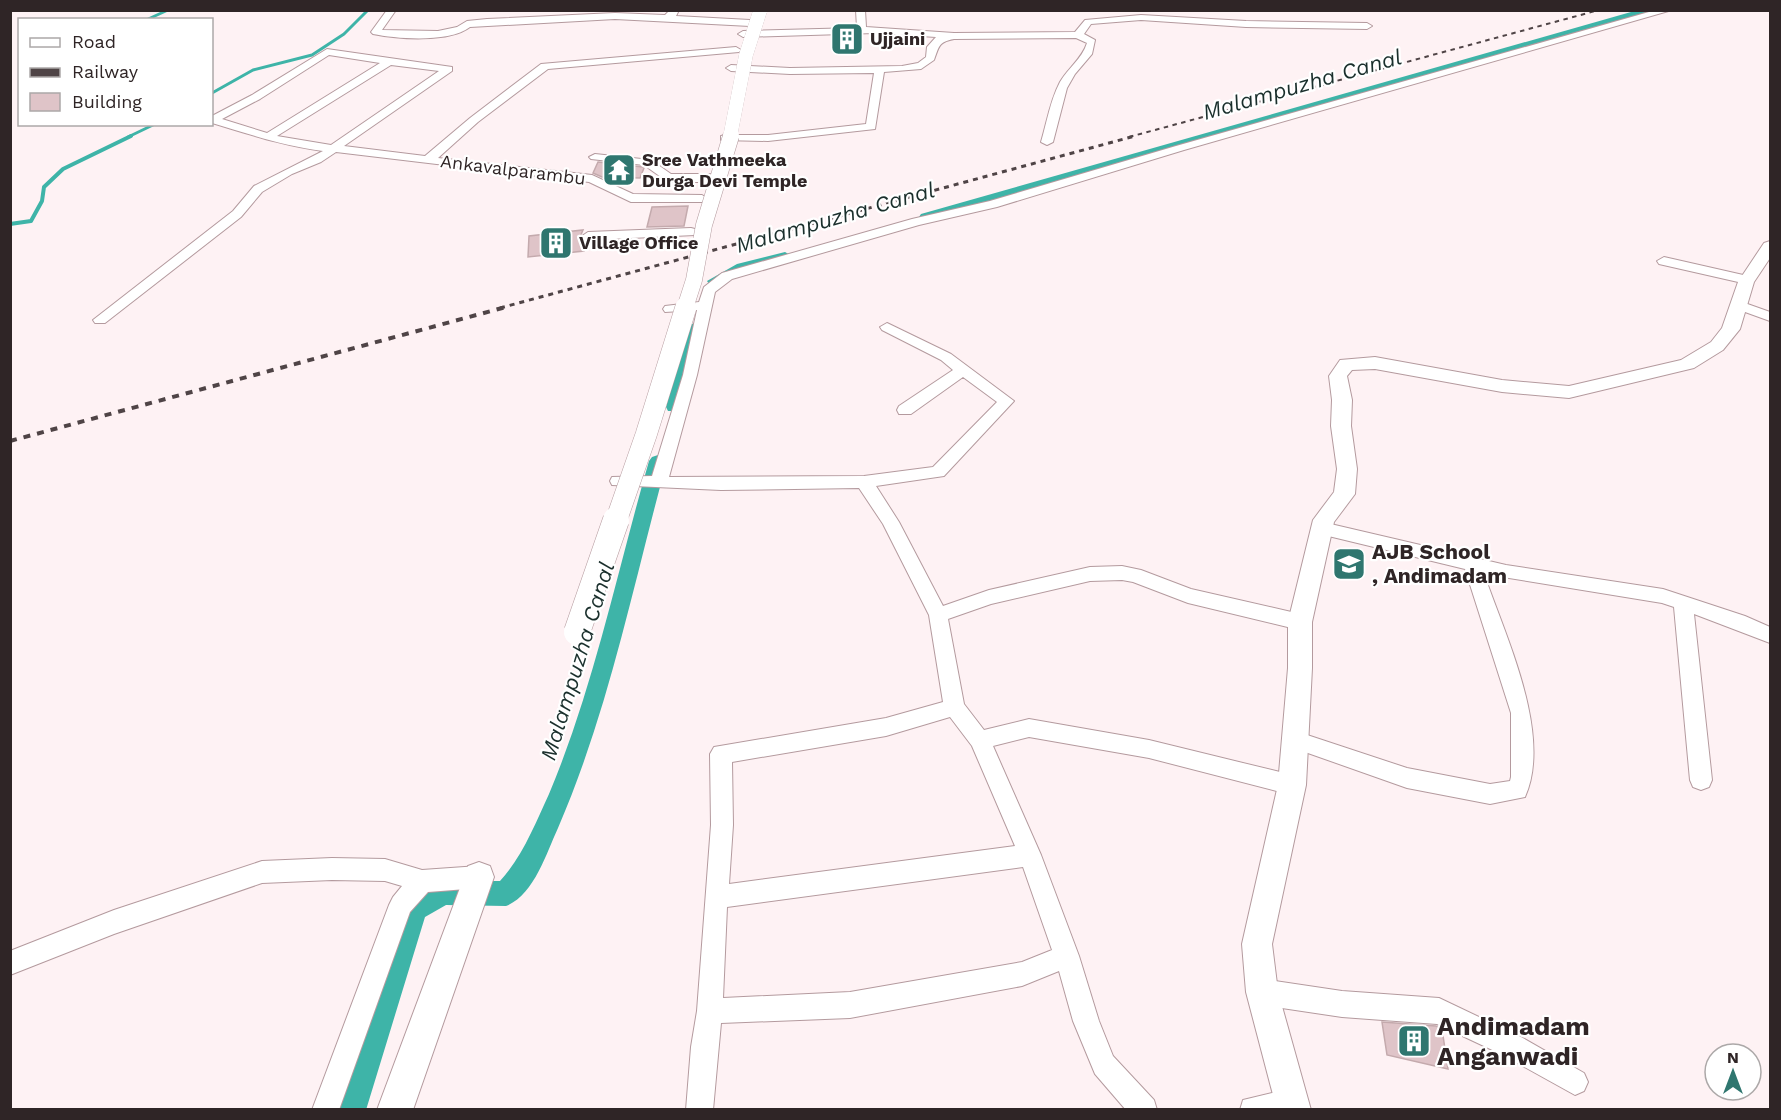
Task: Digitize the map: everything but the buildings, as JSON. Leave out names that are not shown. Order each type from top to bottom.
[{"type":"main road","points":[[577,632],[646,435],[694,280],[704,225],[729,145],[746,55],[757,15]]},
{"type":"main road","points":[[395,1110],[479,877]]},
{"type":"street","points":[[392,10],[376,32],[450,33],[459,31],[466,24],[546,15],[665,18],[757,15]]},
{"type":"street","points":[[665,18],[671,17],[675,10]]},
{"type":"street","points":[[860,10],[862,31]]},
{"type":"street","points":[[661,481],[690,375],[709,290],[727,276],[916,222],[993,204],[1180,148],[1668,10]]},
{"type":"street","points":[[1078,34],[1088,22],[1113,17],[1367,26]]},
{"type":"street","points":[[743,34],[862,31],[930,32],[954,36],[1078,34],[1092,42],[1088,57],[1070,74],[1047,142]]},
{"type":"street","points":[[731,68],[879,70],[921,66],[932,58],[932,47],[940,39],[954,36]]},
{"type":"street","points":[[429,160],[474,120],[545,66],[736,50]]},
{"type":"street","name":"Ankavalparambu","points":[[389,62],[327,52],[256,97],[213,120],[289,143],[592,179],[631,198],[702,199]]},
{"type":"street","points":[[100,320],[237,214],[258,189],[288,172],[317,160],[448,69],[389,62],[268,137]]},
{"type":"street","points":[[725,138],[768,138],[871,127],[879,70]]},
{"type":"street","points":[[595,157],[647,162],[668,178],[710,178]]},
{"type":"street","points":[[588,236],[691,232]]},
{"type":"street","points":[[1253,1110],[1294,1105],[1262,992],[1257,944],[1292,785],[1300,668],[1299,622],[1324,520],[1344,494],[1347,469],[1341,426],[1342,400],[1338,376],[1347,364],[1375,363],[1502,387],[1569,393],[1687,364],[1718,346],[1731,329],[1747,280],[1770,246]]},
{"type":"street","points":[[1664,261],[1747,280]]},
{"type":"street","points":[[1739,305],[1770,317]]},
{"type":"street","points":[[672,309],[704,306]]},
{"type":"street","points":[[618,481],[721,484],[864,482],[938,471],[1006,401],[946,357],[887,327]]},
{"type":"street","points":[[905,410],[963,370]]},
{"type":"street","points":[[864,482],[890,522],[938,615],[954,707],[980,740],[1030,855],[1067,956],[1086,1021],[1104,1065],[1144,1110]]},
{"type":"street","points":[[1322,528],[1506,572],[1663,596],[1770,634]]},
{"type":"street","points":[[1295,740],[1407,778],[1490,794],[1517,790],[1522,777],[1521,713],[1472,564]]},
{"type":"street","points":[[938,615],[989,597],[1078,576],[1122,573],[1188,596],[1299,622]]},
{"type":"street","points":[[1683,602],[1701,780]]},
{"type":"street","points":[[699,1110],[704,1047],[710,1011],[722,825],[721,754],[886,727],[954,707]]},
{"type":"street","points":[[980,740],[1029,729],[1149,748],[1292,785]]},
{"type":"street","points":[[716,897],[1030,855]]},
{"type":"street","points":[[10,963],[114,922],[262,872],[332,869],[385,870],[422,880],[479,877]]},
{"type":"street","points":[[325,1110],[401,904],[422,880]]},
{"type":"street","points":[[710,1011],[850,1005],[1022,974],[1067,956]]},
{"type":"street","points":[[1262,992],[1342,1004],[1439,1011],[1512,1046],[1575,1082]]},
{"type":"waterway","points":[[150,18],[168,10]]},
{"type":"waterway","points":[[213,92],[253,70],[312,55],[344,34],[368,10]]},
{"type":"waterway","name":"Malampuzha Canal","points":[[926,217],[1651,10]]},
{"type":"waterway","points":[[128,137],[151,126]]},
{"type":"waterway","points":[[10,224],[31,221],[42,201],[44,187],[63,169],[131,136]]},
{"type":"waterway","name":"Malampuzha Canal","points":[[714,281],[742,267],[785,256]]},
{"type":"waterway","name":"Malampuzha Canal","points":[[674,407],[694,328]]},
{"type":"waterway","name":"Malampuzha Canal","points":[[351,1110],[415,909],[444,893],[506,894],[527,866],[537,847],[585,729],[658,461]]},
{"type":"railway","points":[[1129,137],[1599,10]]},
{"type":"railway","points":[[500,308],[1135,136]]},
{"type":"railway","points":[[10,441],[506,307]]},
{"type":"place","name":"Ujjaini","points":[[847,39]]},
{"type":"place","name":"Sree Vathmeeka Durga Devi Temple","points":[[619,170]]},
{"type":"place","name":"Village Office","points":[[556,243]]},
{"type":"place","name":"AJB School , Andimadam","points":[[1349,564]]},
{"type":"place","name":"Andimadam Anganwadi","points":[[1414,1041]]}]
